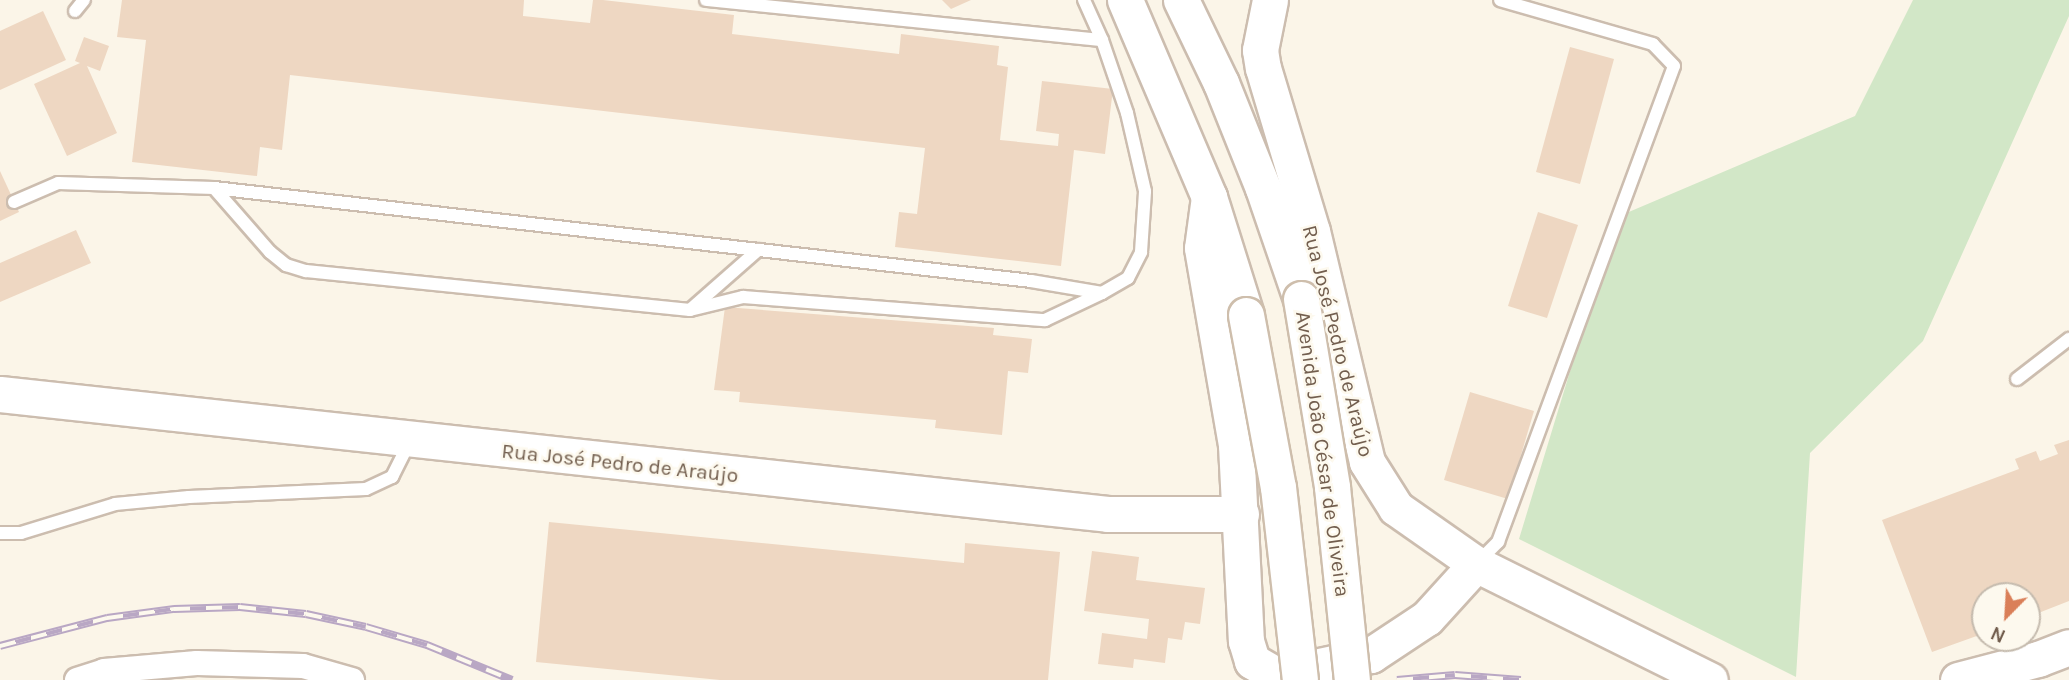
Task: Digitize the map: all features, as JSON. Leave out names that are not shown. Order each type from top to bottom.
[{"type":"street","points":[[1125,0],[1209,197],[1247,315],[1278,487],[1300,680]]},
{"type":"street","name":"Avenida João César de Oliveira","points":[[1181,0],[1226,95],[1263,188],[1301,299],[1332,487],[1352,680]]},
{"type":"street","name":"Rua José Pedro de Araújo","points":[[1270,0],[1260,50],[1263,68],[1312,231],[1367,462],[1396,508],[1476,564],[1710,680]]},
{"type":"street","points":[[1209,197],[1202,248],[1233,422],[1241,514],[1246,641],[1252,662],[1273,673],[1364,657],[1390,645],[1427,618],[1476,564]]},
{"type":"street","name":"Rua José Pedro de Araújo","points":[[0,394],[410,441],[1108,514],[1241,514]]},
{"type":"street","points":[[1958,680],[2050,659]]},
{"type":"street","points":[[77,680],[104,671],[197,672],[303,666],[352,680]]},
{"type":"lane","points":[[75,11],[84,0]]},
{"type":"lane","points":[[706,0],[1102,40]]},
{"type":"lane","points":[[214,188],[270,252],[286,265],[306,271],[690,310],[743,297],[1045,320],[1128,278],[1141,253],[1145,191],[1127,113],[1102,40],[1084,0]]},
{"type":"lane","points":[[1476,564],[1498,542],[1674,66],[1653,44],[1500,0]]},
{"type":"lane","points":[[14,202],[58,183],[214,188],[1031,281],[1102,293]]},
{"type":"lane","points":[[690,310],[758,250]]},
{"type":"lane","points":[[2017,379],[2069,339]]},
{"type":"lane","points":[[0,533],[20,533],[115,504],[189,497],[366,489],[392,477],[410,441]]},
{"type":"green space","points":[[1913,0],[2069,0],[2069,16],[1923,341],[1810,453],[1796,677],[1519,539],[1617,217],[1855,116]]},
{"type":"building","points":[[122,0],[524,0],[523,16],[590,23],[593,0],[603,0],[734,15],[732,34],[899,54],[901,34],[999,46],[997,65],[1008,67],[1000,140],[1058,146],[1059,134],[1036,131],[1042,81],[1113,89],[1105,154],[1074,150],[1061,266],[895,247],[899,212],[917,214],[925,148],[290,75],[282,150],[260,147],[257,176],[132,162],[146,40],[117,37]]},
{"type":"building","points":[[942,0],[971,0],[951,9]]},
{"type":"building","points":[[43,11],[66,60],[0,90],[0,31]]},
{"type":"building","points":[[84,37],[109,46],[100,71],[87,66],[117,133],[67,156],[34,84],[80,63],[75,61]]},
{"type":"building","points":[[1570,47],[1614,59],[1580,184],[1536,172]]},
{"type":"building","points":[[0,171],[19,212],[0,221]]},
{"type":"building","points":[[1538,212],[1578,225],[1547,318],[1508,306]]},
{"type":"building","points":[[76,230],[91,263],[0,302],[0,263]]},
{"type":"building","points":[[725,307],[994,328],[993,335],[1032,339],[1028,373],[1008,371],[1002,435],[935,428],[936,420],[739,402],[740,392],[714,390]]},
{"type":"building","points":[[1470,392],[1534,411],[1508,499],[1444,480]]},
{"type":"building","points":[[2069,440],[2069,601],[2041,612],[2041,582],[1971,582],[1971,638],[1932,652],[1882,520],[2019,469],[2015,459],[2036,451],[2040,461],[2058,454],[2054,445]]},
{"type":"building","points":[[549,522],[964,563],[965,543],[1060,552],[1048,680],[720,680],[536,662]]},
{"type":"building","points":[[1092,551],[1139,557],[1136,580],[1205,588],[1200,624],[1185,622],[1182,640],[1168,638],[1165,663],[1134,659],[1133,668],[1098,664],[1102,633],[1147,639],[1149,619],[1084,611]]},
{"type":"railway","points":[[0,646],[107,618],[174,609],[240,607],[306,614],[366,627],[427,645],[512,680]]},
{"type":"railway","points":[[1397,680],[1455,675],[1521,680]]}]
